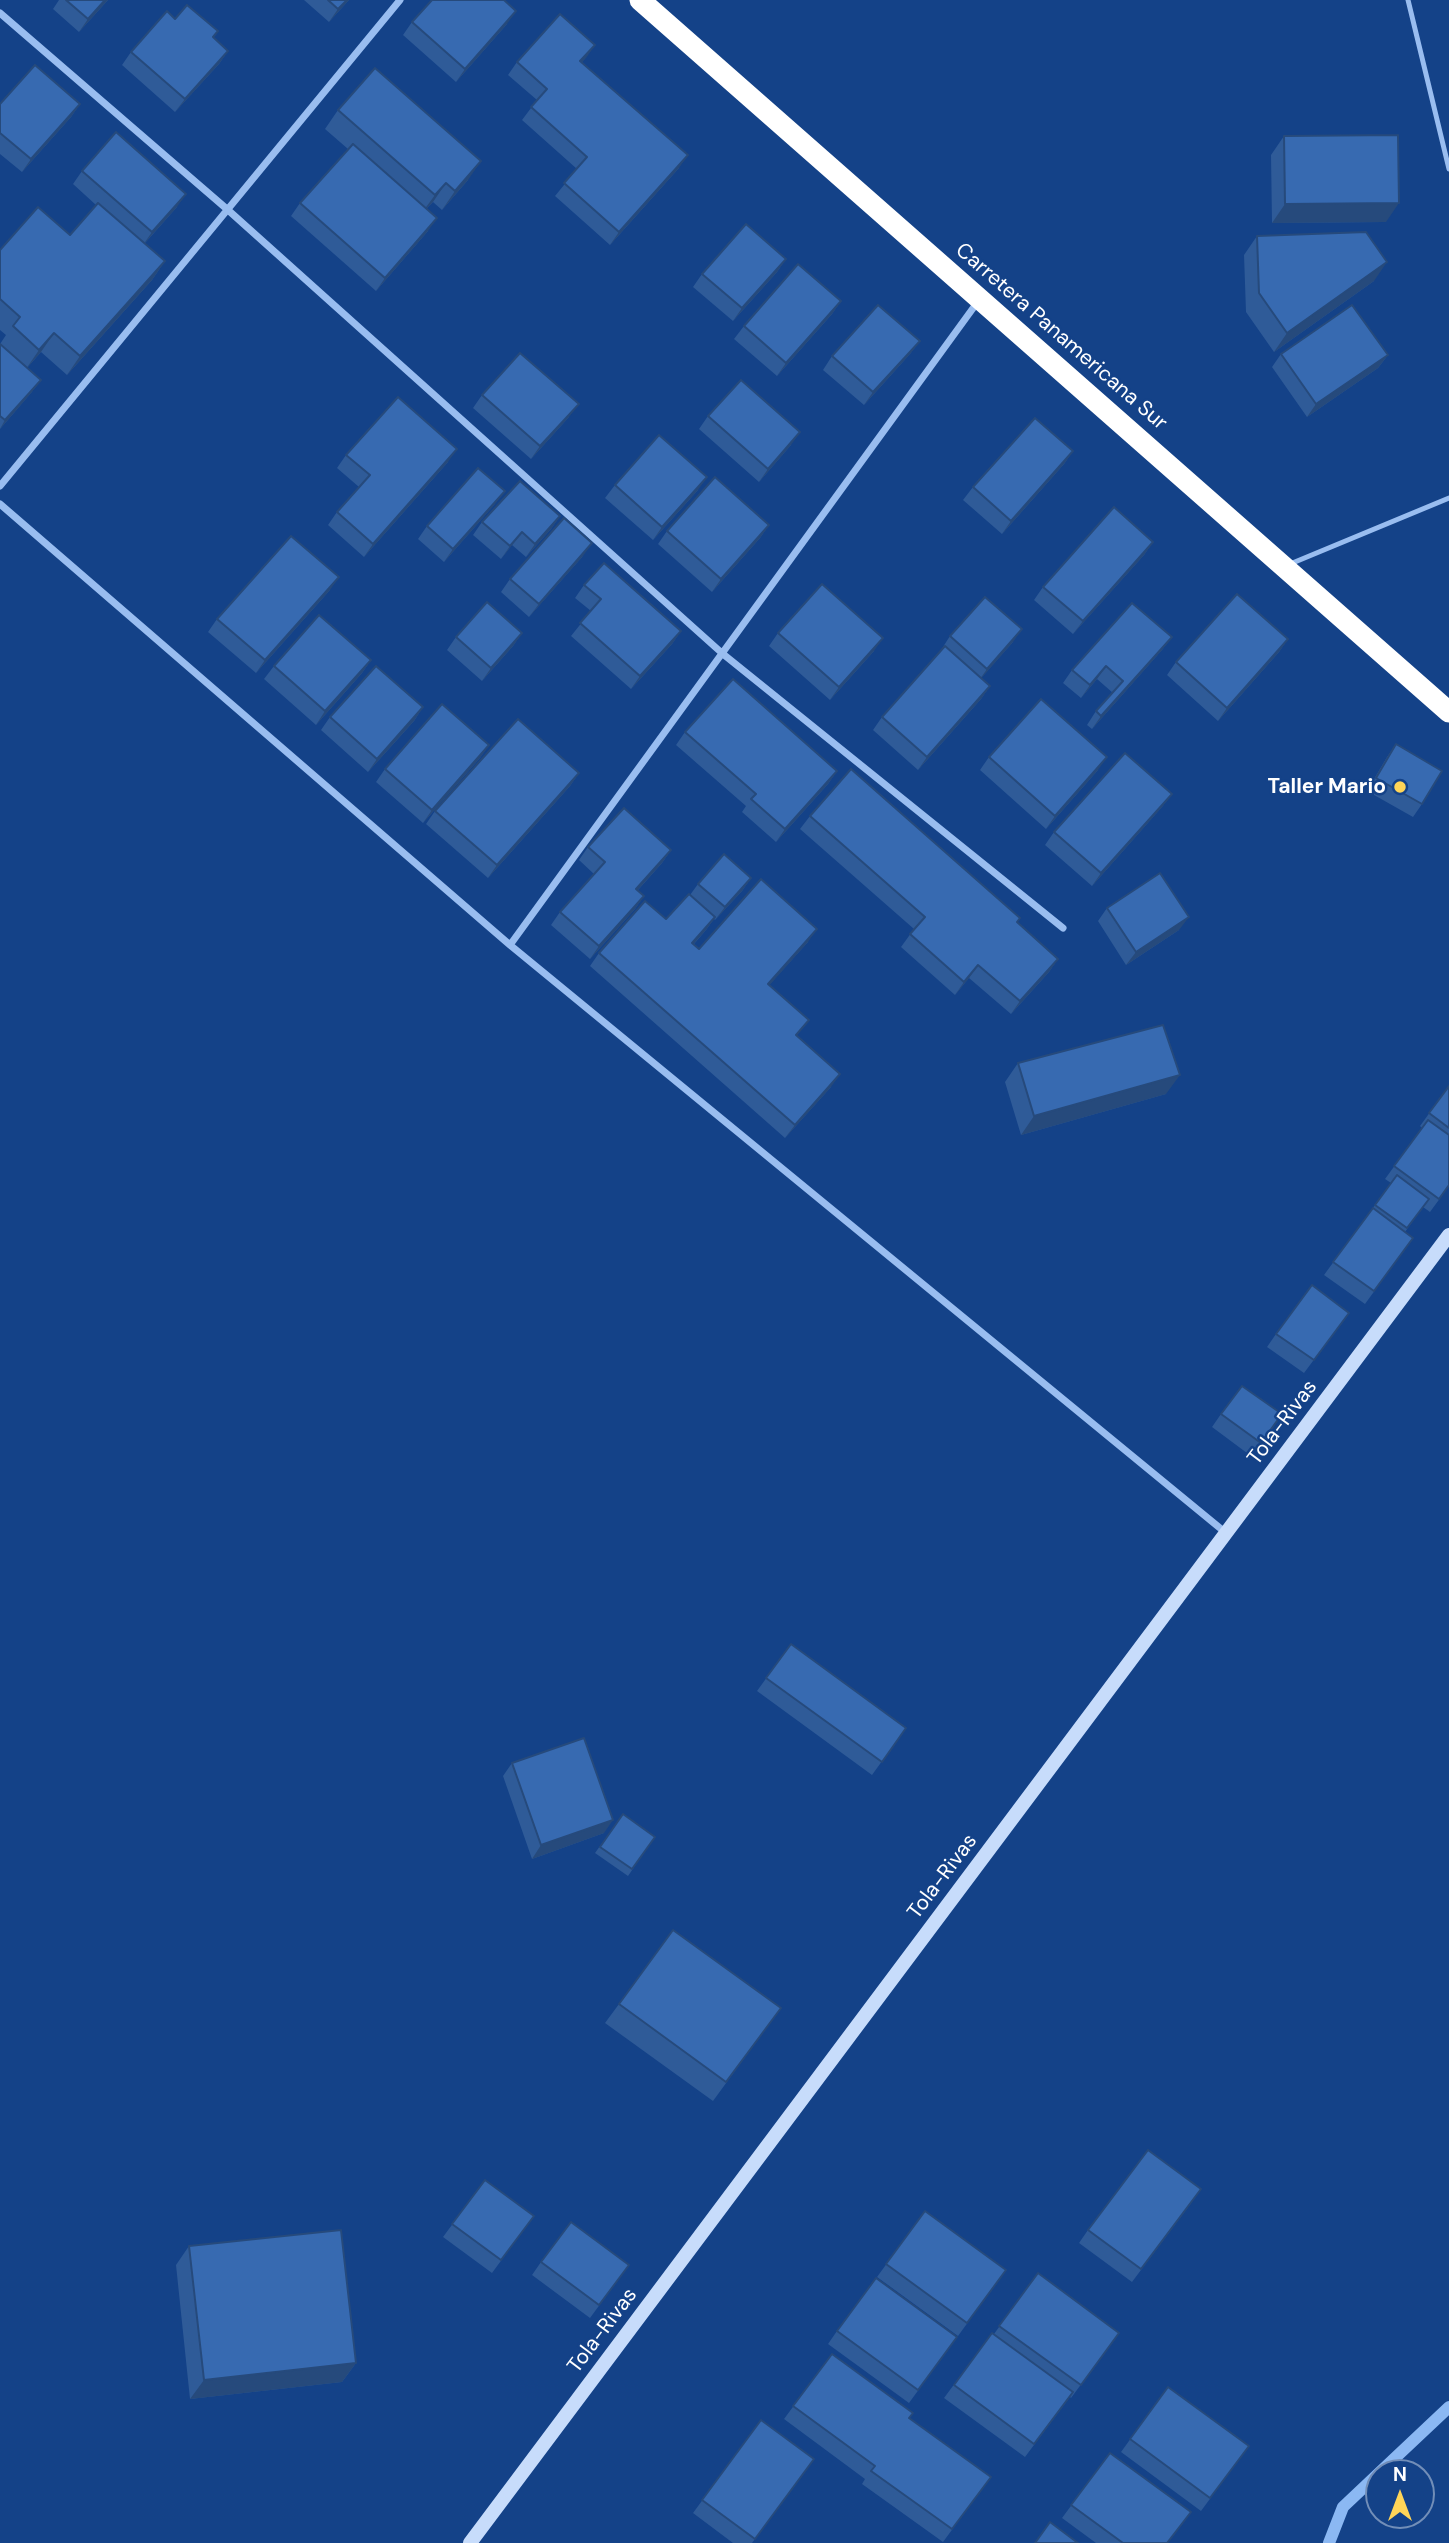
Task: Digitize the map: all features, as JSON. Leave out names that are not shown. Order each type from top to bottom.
[{"type":"highway","name":"Carretera Panamericana Sur","points":[[640,0],[1449,712]]},
{"type":"main road","name":"Tola-Rivas","points":[[470,2543],[1449,1235]]},
{"type":"street","points":[[0,486],[400,0]]},
{"type":"street","points":[[0,13],[228,210],[723,653],[1063,928]]},
{"type":"street","points":[[510,946],[980,299]]},
{"type":"street","points":[[0,504],[510,946],[1226,1533]]},
{"type":"lane","points":[[1408,0],[1449,169]]},
{"type":"lane","points":[[1284,567],[1449,498]]},
{"type":"building","points":[[66,0],[105,0],[88,19]]},
{"type":"building","points":[[328,0],[347,0],[338,9]]},
{"type":"building","points":[[432,0],[504,0],[516,11],[465,69],[412,22]]},
{"type":"building","points":[[187,5],[218,31],[213,37],[228,51],[185,99],[131,52],[167,11],[175,19]]},
{"type":"building","points":[[560,14],[595,45],[580,61],[688,155],[619,232],[564,183],[587,157],[531,107],[547,89],[517,62]]},
{"type":"building","points":[[35,65],[80,104],[31,159],[0,133],[0,104]]},
{"type":"building","points":[[375,68],[481,161],[455,191],[446,183],[435,195],[338,110]]},
{"type":"building","points":[[116,132],[186,194],[152,232],[82,171]]},
{"type":"building","points":[[1398,135],[1399,203],[1285,204],[1284,136]]},
{"type":"building","points":[[353,144],[437,218],[385,278],[300,203]]},
{"type":"building","points":[[98,203],[165,261],[80,356],[54,333],[39,350],[13,326],[20,317],[0,299],[0,250],[38,207],[70,235]]},
{"type":"building","points":[[746,224],[786,259],[742,308],[702,274]]},
{"type":"building","points":[[1366,232],[1387,262],[1287,333],[1259,293],[1257,236]]},
{"type":"building","points":[[798,264],[841,301],[786,363],[744,326]]},
{"type":"building","points":[[878,305],[920,341],[873,392],[832,356]]},
{"type":"building","points":[[1352,305],[1388,355],[1316,404],[1281,354]]},
{"type":"building","points":[[0,344],[41,380],[5,420],[0,416]]},
{"type":"building","points":[[520,353],[579,404],[540,446],[482,395]]},
{"type":"building","points":[[741,380],[800,432],[768,469],[708,416]]},
{"type":"building","points":[[398,397],[457,449],[373,544],[337,512],[370,475],[346,455]]},
{"type":"building","points":[[1035,418],[1073,451],[1011,521],[973,487]]},
{"type":"building","points":[[659,435],[707,477],[662,527],[615,485]]},
{"type":"building","points":[[478,468],[505,491],[453,549],[427,526]]},
{"type":"building","points":[[715,477],[769,525],[721,579],[667,531]]},
{"type":"building","points":[[520,481],[560,516],[535,544],[522,532],[510,546],[482,522]]},
{"type":"building","points":[[1114,507],[1153,542],[1083,621],[1043,587]]},
{"type":"building","points":[[564,518],[592,543],[539,604],[510,579]]},
{"type":"building","points":[[291,536],[339,577],[265,660],[217,619]]},
{"type":"building","points":[[604,563],[681,631],[640,676],[580,623],[601,599],[584,585]]},
{"type":"building","points":[[822,584],[883,638],[839,687],[778,633]]},
{"type":"building","points":[[1237,594],[1288,639],[1227,708],[1176,662]]},
{"type":"building","points":[[985,597],[1022,629],[987,669],[950,636]]},
{"type":"building","points":[[487,602],[522,633],[491,668],[456,637]]},
{"type":"building","points":[[1132,603],[1172,637],[1101,716],[1096,711],[1123,681],[1106,666],[1090,685],[1072,670]]},
{"type":"building","points":[[319,615],[371,660],[325,711],[274,666]]},
{"type":"building","points":[[945,646],[990,686],[927,757],[882,717]]},
{"type":"building","points":[[376,666],[423,707],[377,759],[330,717]]},
{"type":"building","points":[[733,679],[837,771],[785,829],[751,799],[756,794],[685,732]]},
{"type":"building","points":[[1041,699],[1107,757],[1055,816],[989,757]]},
{"type":"building","points":[[442,704],[489,745],[432,810],[385,769]]},
{"type":"building","points":[[518,719],[579,773],[497,865],[435,811]]},
{"type":"building","points":[[1396,744],[1442,771],[1422,804],[1376,778]]},
{"type":"building","points":[[1125,753],[1172,794],[1101,873],[1054,832]]},
{"type":"building","points":[[851,769],[1020,918],[1017,922],[1058,959],[1020,1001],[978,965],[964,982],[910,934],[925,917],[810,816]]},
{"type":"building","points":[[624,808],[671,850],[636,889],[644,896],[599,946],[560,912],[605,862],[588,847]]},
{"type":"building","points":[[724,854],[751,878],[725,907],[698,884]]},
{"type":"building","points":[[1160,873],[1189,917],[1136,952],[1107,908]]},
{"type":"building","points":[[761,879],[817,929],[768,984],[809,1020],[796,1035],[840,1074],[795,1125],[599,953],[645,901],[666,919],[689,894],[715,917],[692,943],[699,949]]},
{"type":"building","points":[[1163,1025],[1180,1075],[1034,1116],[1018,1063]]},
{"type":"building","points":[[1449,1086],[1449,1128],[1429,1113]]},
{"type":"building","points":[[1428,1120],[1449,1135],[1449,1185],[1439,1199],[1394,1166]]},
{"type":"building","points":[[1397,1175],[1429,1199],[1407,1228],[1375,1205]]},
{"type":"building","points":[[1373,1208],[1413,1238],[1374,1291],[1333,1262]]},
{"type":"building","points":[[1312,1285],[1349,1313],[1314,1360],[1276,1334]]},
{"type":"building","points":[[1242,1386],[1282,1414],[1261,1443],[1221,1414]]},
{"type":"building","points":[[791,1644],[906,1728],[882,1762],[766,1678]]},
{"type":"building","points":[[584,1738],[613,1820],[541,1845],[512,1763]]},
{"type":"building","points":[[623,1814],[655,1837],[632,1869],[600,1847]]},
{"type":"building","points":[[673,1930],[781,2008],[726,2082],[619,2004]]},
{"type":"building","points":[[1148,2150],[1201,2189],[1141,2269],[1088,2230]]},
{"type":"building","points":[[485,2180],[534,2216],[501,2260],[452,2224]]},
{"type":"building","points":[[925,2211],[1006,2270],[967,2323],[886,2264]]},
{"type":"building","points":[[571,2222],[629,2265],[599,2305],[541,2262]]},
{"type":"building","points":[[341,2230],[356,2363],[204,2380],[189,2246]]},
{"type":"building","points":[[1038,2273],[1119,2333],[1081,2385],[999,2326]]},
{"type":"building","points":[[876,2278],[957,2337],[918,2390],[837,2331]]},
{"type":"building","points":[[992,2333],[1073,2392],[1034,2444],[954,2385]]},
{"type":"building","points":[[832,2354],[913,2413],[909,2418],[991,2477],[952,2529],[871,2471],[875,2466],[793,2406]]},
{"type":"building","points":[[1168,2387],[1249,2446],[1210,2498],[1130,2439]]},
{"type":"building","points":[[761,2420],[814,2459],[755,2539],[702,2500]]},
{"type":"building","points":[[1110,2453],[1191,2512],[1167,2543],[1123,2543],[1071,2505]]},
{"type":"building","points":[[1050,2522],[1078,2543],[1035,2543]]},
{"type":"waterway","points":[[1394,2459],[1449,2407]]},
{"type":"waterway","points":[[1329,2543],[1343,2507],[1365,2486]]},
{"type":"place","name":"Taller Mario","points":[[1400,787]]}]
